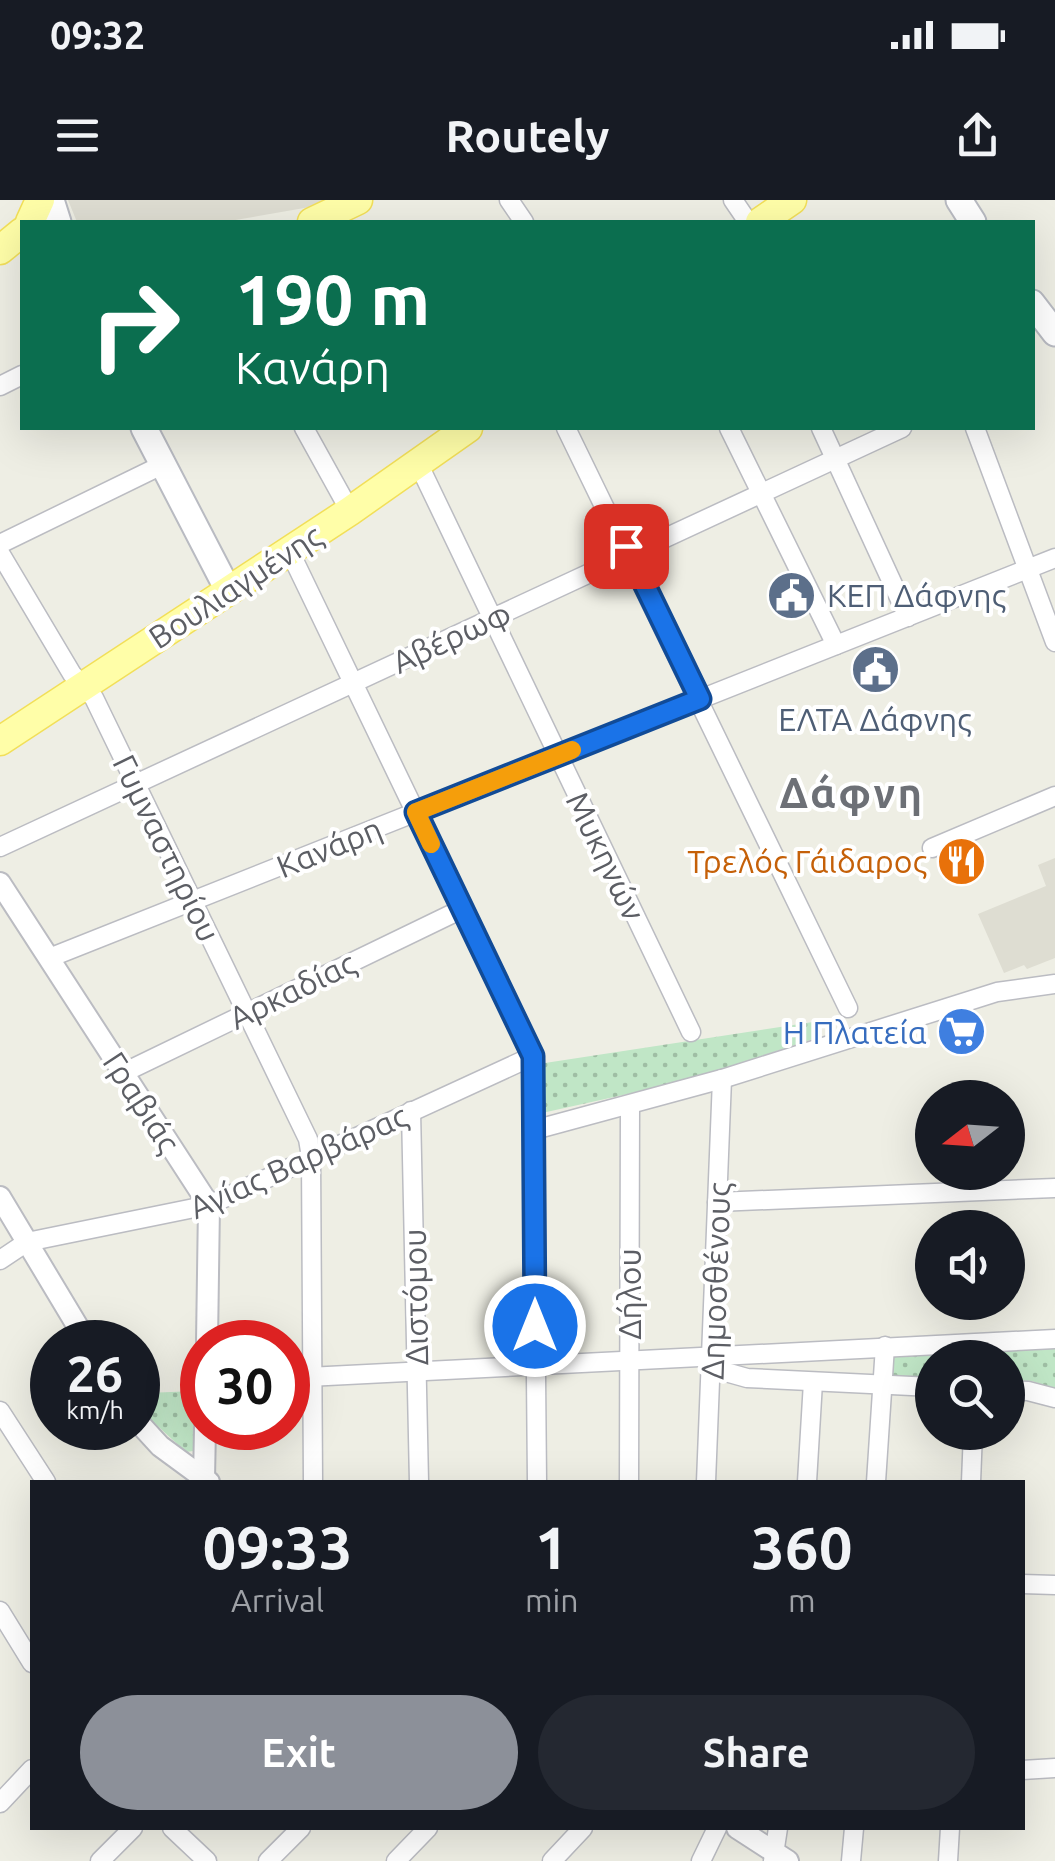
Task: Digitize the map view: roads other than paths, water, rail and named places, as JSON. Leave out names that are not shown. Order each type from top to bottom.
[{"type":"main road","points":[[327,220],[358,200]]},
{"type":"main road","points":[[763,220],[792,200]]},
{"type":"main road","points":[[0,254],[20,234]]},
{"type":"main road","points":[[1035,307],[1055,333]]},
{"type":"main road","points":[[145,430],[228,590]]},
{"type":"main road","name":"Βουλιαγμένης","points":[[0,741],[465,430]]},
{"type":"street","points":[[305,430],[350,510]]},
{"type":"street","points":[[567,430],[848,1008]]},
{"type":"street","points":[[730,430],[836,645]]},
{"type":"street","points":[[823,430],[908,616]]},
{"type":"street","name":"Αβέρωφ","points":[[0,847],[898,430]]},
{"type":"street","points":[[975,430],[1055,642]]},
{"type":"street","name":"Μυκηνών","points":[[418,463],[691,1032]]},
{"type":"street","points":[[0,544],[162,465]]},
{"type":"street","points":[[289,550],[533,1056],[537,1480]]},
{"type":"street","name":"Γυμναστηρίου","points":[[0,552],[72,674],[94,698],[308,1140],[313,1480]]},
{"type":"street","name":"Κανάρη","points":[[49,958],[1055,558]]},
{"type":"street","points":[[932,848],[1055,796]]},
{"type":"street","name":"Γραβιάς","points":[[0,883],[209,1205]]},
{"type":"street","name":"Αρκαδίας","points":[[124,1073],[462,909]]},
{"type":"street","points":[[534,1130],[722,1078],[997,992],[1055,984]]},
{"type":"street","name":"Αγίας Βαρβάρας","points":[[0,1260],[27,1242],[209,1205],[533,1056]]},
{"type":"street","name":"Δημοσθένους","points":[[706,1480],[722,1078]]},
{"type":"street","name":"Δήλου","points":[[629,1480],[630,1105]]},
{"type":"street","name":"Διστόμου","points":[[411,1111],[419,1480]]},
{"type":"street","points":[[717,1202],[1055,1188]]},
{"type":"street","points":[[0,1198],[74,1320]]},
{"type":"street","points":[[207,1320],[209,1205]]},
{"type":"street","points":[[312,1378],[1055,1338]]},
{"type":"street","points":[[876,1480],[885,1346]]},
{"type":"street","points":[[712,1359],[722,1371],[746,1378],[915,1386]]},
{"type":"street","points":[[807,1480],[814,1382]]},
{"type":"street","points":[[1025,1390],[1055,1398]]},
{"type":"street","points":[[0,1410],[45,1480]]},
{"type":"street","points":[[160,1446],[205,1480]]},
{"type":"street","points":[[205,1450],[206,1480]]},
{"type":"street","points":[[970,1480],[972,1450]]},
{"type":"street","points":[[1025,1584],[1055,1585]]},
{"type":"street","points":[[0,1611],[30,1660]]},
{"type":"street","points":[[1025,1770],[1055,1768]]},
{"type":"street","points":[[0,1802],[30,1771]]},
{"type":"street","points":[[100,1861],[131,1830]]},
{"type":"street","points":[[174,1830],[206,1861]]},
{"type":"street","points":[[268,1861],[299,1830]]},
{"type":"street","points":[[396,1861],[426,1830]]},
{"type":"street","points":[[552,1861],[581,1830]]},
{"type":"street","points":[[701,1861],[716,1830]]},
{"type":"street","points":[[740,1830],[779,1858]]},
{"type":"street","points":[[778,1830],[779,1858]]},
{"type":"street","points":[[851,1861],[854,1830]]},
{"type":"street","points":[[948,1861],[950,1830]]},
{"type":"place","name":"ΚΕΠ Δάφνης","points":[[792,595]]},
{"type":"place","name":"ΕΛΤΑ Δάφνης","points":[[875,669]]},
{"type":"place","name":"Τρελός Γάιδαρος","points":[[962,861]]},
{"type":"place","name":"Η Πλατεία","points":[[962,1032]]},
{"type":"district","name":"Δάφνη","points":[[852,792]]}]
